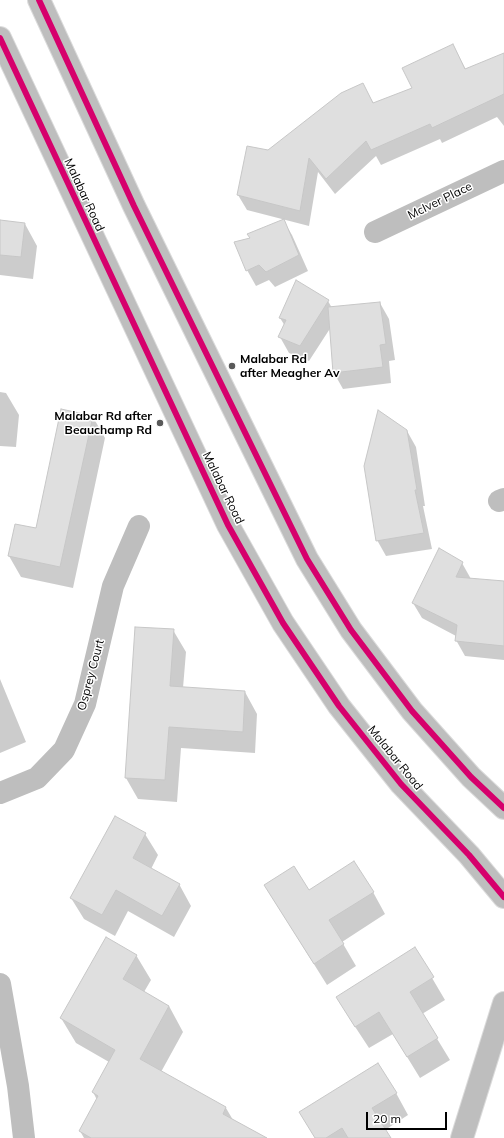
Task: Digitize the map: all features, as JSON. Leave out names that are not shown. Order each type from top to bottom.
[{"type":"main road","points":[[39,0],[134,206],[307,559],[351,630],[412,711],[471,777],[504,808]]},
{"type":"main road","name":"Malabar Road","points":[[0,38],[228,526],[283,623],[339,706],[401,784],[470,855],[504,897]]},
{"type":"main road","name":"McIver Place","points":[[375,232],[504,171]]},
{"type":"main road","name":"Osprey Court","points":[[0,793],[37,778],[64,750],[85,704],[113,586],[139,526]]},
{"type":"main road","points":[[0,984],[18,1086],[24,1138]]},
{"type":"main road","points":[[462,1138],[504,1003]]},
{"type":"building","points":[[453,44],[465,69],[504,53],[504,94],[432,128],[430,124],[371,150],[366,141],[326,179],[309,158],[300,211],[237,195],[247,146],[268,150],[341,93],[363,83],[373,103],[412,88],[402,68]]},
{"type":"building","points":[[284,219],[299,255],[266,272],[259,265],[246,271],[234,242],[250,238],[247,234]]},
{"type":"building","points":[[0,220],[25,223],[21,257],[0,255]]},
{"type":"building","points":[[296,280],[329,300],[300,346],[278,337],[286,320],[279,318]]},
{"type":"building","points":[[380,302],[386,344],[380,345],[383,367],[333,373],[328,307]]},
{"type":"building","points":[[61,409],[93,416],[60,567],[8,556],[15,524],[36,528]]},
{"type":"building","points":[[378,410],[407,430],[417,490],[415,490],[424,533],[376,541],[364,466]]},
{"type":"building","points":[[439,548],[463,562],[456,577],[504,581],[504,646],[455,641],[457,625],[412,603]]},
{"type":"building","points":[[135,627],[174,629],[170,686],[245,691],[243,732],[169,727],[165,780],[125,778]]},
{"type":"building","points":[[115,816],[146,833],[133,858],[180,884],[162,916],[116,890],[102,915],[70,898]]},
{"type":"building","points":[[354,861],[374,892],[329,920],[344,944],[314,964],[264,885],[294,866],[309,890]]},
{"type":"building","points":[[106,937],[137,955],[123,979],[169,1006],[140,1059],[226,1107],[223,1114],[267,1138],[91,1138],[79,1131],[98,1096],[92,1092],[115,1050],[60,1018]]},
{"type":"building","points":[[415,947],[434,977],[410,992],[438,1038],[407,1057],[379,1012],[355,1027],[336,997]]},
{"type":"building","points":[[378,1063],[397,1093],[372,1108],[391,1138],[348,1138],[342,1128],[326,1138],[315,1138],[299,1112]]},
{"type":"cycle path","points":[[39,0],[134,206],[307,559],[351,630],[412,711],[471,777],[504,808]]},
{"type":"cycle path","points":[[0,38],[228,525],[283,623],[339,706],[401,784],[469,855],[504,897]]},
{"type":"place","name":"Malabar Rd after Meagher Av","points":[[232,366]]},
{"type":"place","name":"Malabar Rd after Beauchamp Rd","points":[[160,423]]}]
